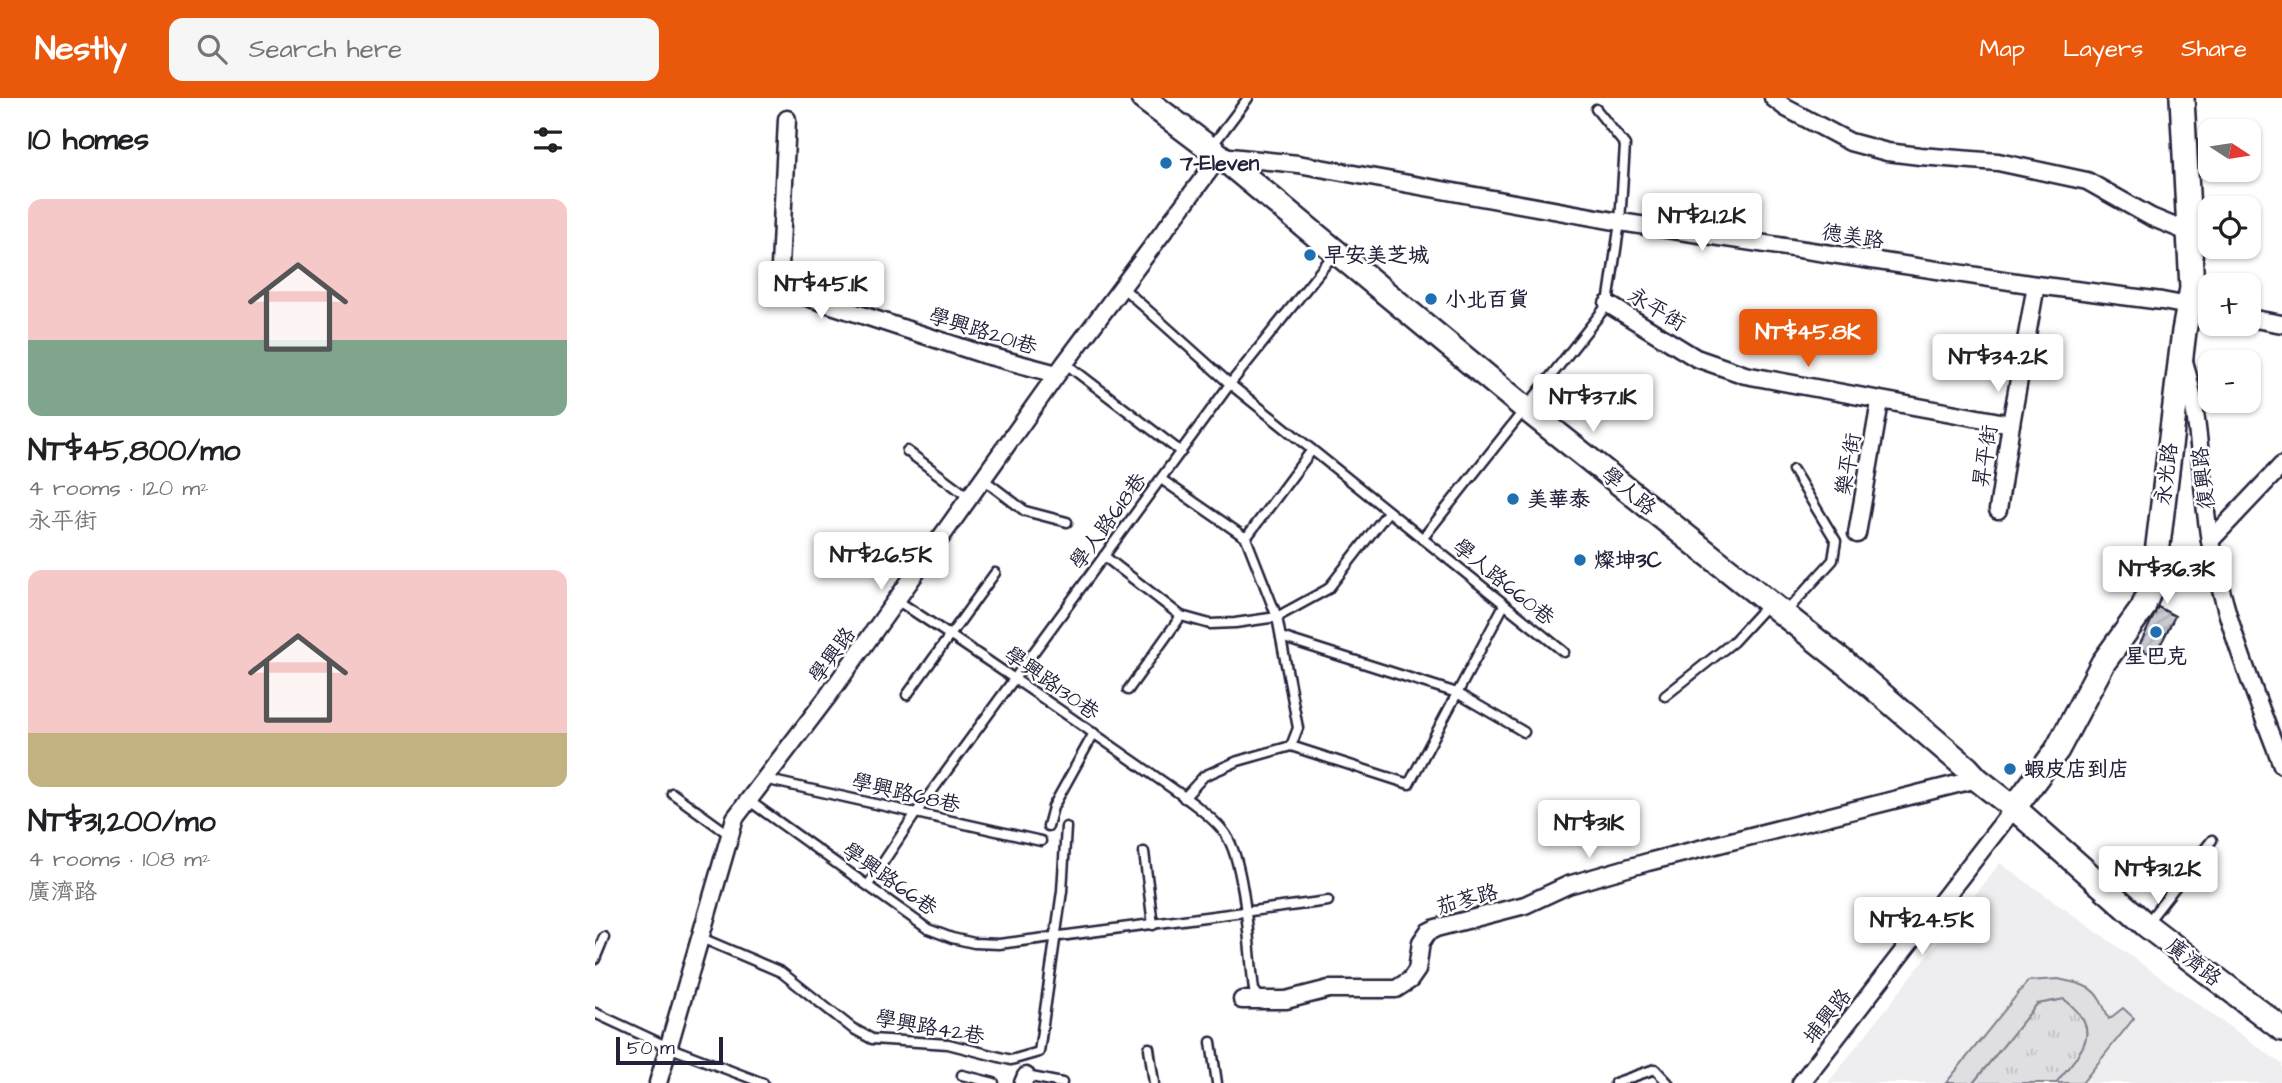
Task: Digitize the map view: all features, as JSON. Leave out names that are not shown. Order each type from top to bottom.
[{"type":"main road","name":"學人路","points":[[1143,98],[1215,152],[1525,408],[1845,663],[2014,808]]},
{"type":"main road","name":"復興路","points":[[2182,98],[2192,288],[2198,303]]},
{"type":"main road","name":"復興路","points":[[2181,352],[2198,313]]},
{"type":"main road","name":"永光路","points":[[2014,808],[2057,750],[2103,663],[2143,608],[2154,578],[2181,352]]},
{"type":"main road","name":"廣濟路","points":[[2014,808],[2146,925],[2282,1030]]},
{"type":"street","points":[[1773,98],[1786,108],[1850,142],[1887,152],[1998,162],[2087,181],[2151,217],[2190,233]]},
{"type":"street","name":"學興路201巷","points":[[787,119],[779,288],[982,355],[1061,368]]},
{"type":"street","name":"德美路","points":[[1215,152],[1298,164],[1620,222],[2198,308]]},
{"type":"street","name":"學興路","points":[[658,1083],[735,818],[898,601],[1215,152]]},
{"type":"street","name":"昇平街","points":[[1998,510],[2036,285]]},
{"type":"street","name":"永平街","points":[[1608,304],[1696,358],[1745,375],[2011,424]]},
{"type":"street","points":[[2261,320],[2282,324]]},
{"type":"street","name":"復興路","points":[[2181,352],[2193,394],[2210,541],[2233,638],[2282,765]]},
{"type":"street","name":"樂平街","points":[[1857,534],[1880,402]]},
{"type":"street","points":[[2210,541],[2282,465]]},
{"type":"street","name":"茄苳路","points":[[1242,1000],[1286,1000],[1329,989],[1396,989],[1410,980],[1417,970],[1421,942],[1428,932],[1436,928],[1525,905],[1568,885],[1648,862],[1977,779]]},
{"type":"street","name":"埔興路","points":[[1801,1083],[2014,808]]},
{"type":"lane","points":[[1215,152],[1248,98]]},
{"type":"lane","points":[[1596,109],[1625,145],[1620,222],[1608,304]]},
{"type":"lane","name":"學人路618巷","points":[[868,885],[916,813],[1230,384],[1336,251]]},
{"type":"lane","points":[[1122,287],[1230,384]]},
{"type":"lane","name":"學人路660巷","points":[[1422,539],[1608,304]]},
{"type":"lane","points":[[1061,368],[1181,452]]},
{"type":"lane","name":"學人路660巷","points":[[1230,384],[1564,652]]},
{"type":"lane","points":[[1246,538],[1312,450]]},
{"type":"lane","points":[[907,451],[970,498]]},
{"type":"lane","points":[[1665,696],[1833,561],[1836,541],[1793,470]]},
{"type":"lane","points":[[983,479],[1025,511],[1067,522]]},
{"type":"lane","points":[[1161,479],[1246,538],[1277,617],[1298,728],[1291,746]]},
{"type":"lane","points":[[1104,556],[1181,616],[1210,624],[1277,617],[1328,589],[1388,512]]},
{"type":"lane","points":[[907,695],[995,573]]},
{"type":"lane","name":"學興路130巷","points":[[898,601],[1094,733],[1184,798],[1225,834],[1238,860],[1254,990],[1262,1000]]},
{"type":"lane","points":[[1184,798],[1204,776],[1238,761],[1291,746],[1409,784],[1504,605]]},
{"type":"lane","points":[[1128,690],[1181,616]]},
{"type":"lane","points":[[1280,637],[1457,693],[1524,732]]},
{"type":"lane","points":[[1048,826],[1053,807],[1094,733]]},
{"type":"lane","name":"學興路68巷","points":[[764,779],[1041,841]]},
{"type":"lane","points":[[672,793],[730,835]]},
{"type":"lane","name":"學興路66巷","points":[[748,800],[928,929],[974,943],[999,944],[1054,938],[1328,901]]},
{"type":"lane","name":"學興路42巷","points":[[699,937],[781,972],[831,1013],[872,1038],[948,1044],[1011,1060],[1039,1052],[1062,891],[1066,827]]},
{"type":"lane","points":[[2146,925],[2212,840]]},
{"type":"lane","points":[[1144,852],[1153,925]]},
{"type":"lane","points":[[595,959],[604,937]]},
{"type":"lane","points":[[595,1013],[668,1047],[764,1083]]},
{"type":"lane","points":[[1211,1042],[1217,1083]]},
{"type":"lane","points":[[1149,1048],[1154,1083]]},
{"type":"lane","points":[[1615,1083],[1655,1069],[1668,1083]]},
{"type":"lane","points":[[962,1075],[993,1083]]},
{"type":"lane","points":[[1025,1080],[1062,1083]]},
{"type":"shaded area","points":[[2000,863],[2282,1064],[2282,1083],[1828,1083]]},
{"type":"green space","points":[[2058,979],[2091,990],[2100,1000],[2109,1019],[2123,1008],[2134,1018],[2082,1083],[2056,1083],[2081,1051],[2087,1031],[2077,1010],[2064,999],[2037,1004],[1973,1083],[1946,1083],[2028,981]]},
{"type":"green space","points":[[2064,999],[2077,1010],[2087,1031],[2081,1051],[2056,1083],[1973,1083],[2037,1004]]},
{"type":"building","name":"星巴克","points":[[2158,607],[2175,616],[2155,656],[2138,648]]},
{"type":"place","name":"7-Eleven","points":[[1166,163]]},
{"type":"place","name":"早安美芝城","points":[[1310,255]]},
{"type":"place","name":"小北百貨","points":[[1431,299]]},
{"type":"place","name":"美華泰","points":[[1513,499]]},
{"type":"place","name":"燦坤3C","points":[[1580,560]]},
{"type":"place","name":"星巴克","points":[[2156,632]]},
{"type":"place","name":"蝦皮店到店","points":[[2010,769]]}]
